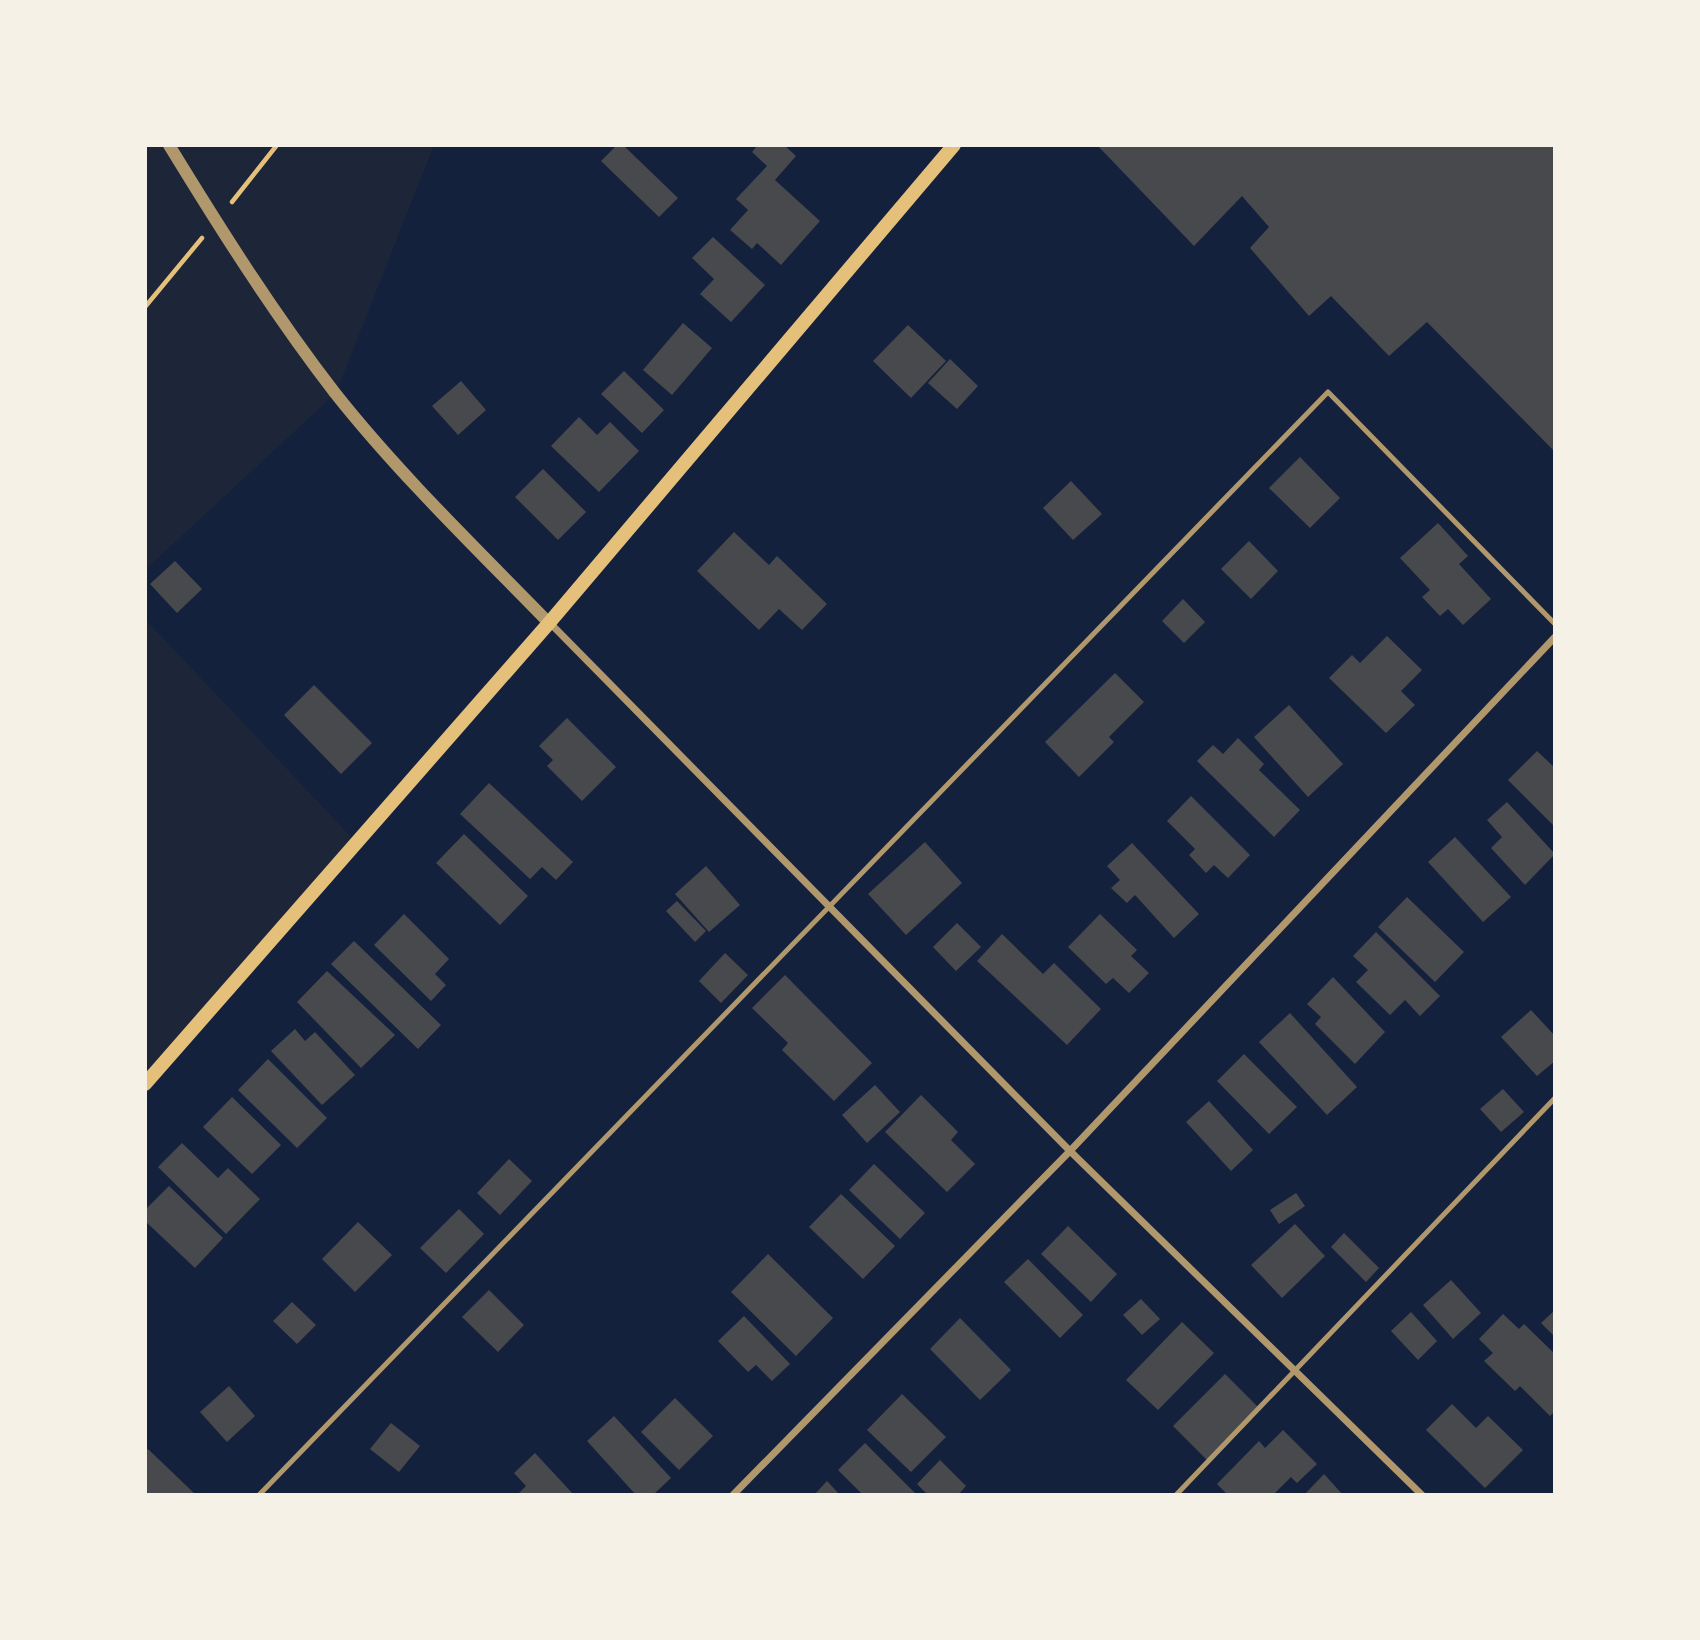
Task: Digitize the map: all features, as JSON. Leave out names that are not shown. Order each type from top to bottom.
[{"type":"main road","points":[[145,1084],[549,623],[954,145]]},
{"type":"street","points":[[169,145],[238,256],[336,393],[425,496],[1070,1151],[1422,1495]]},
{"type":"street","points":[[733,1495],[1070,1151],[1555,637]]},
{"type":"lane","points":[[259,1495],[1328,392],[1555,624]]},
{"type":"lane","points":[[1176,1495],[1555,1098]]},
{"type":"shaded area","points":[[145,145],[434,145],[336,393],[145,570]]},
{"type":"shaded area","points":[[145,619],[357,843],[145,1084]]},
{"type":"building","points":[[617,145],[623,145],[678,198],[659,217],[601,161]]},
{"type":"building","points":[[758,145],[784,145],[796,156],[775,180],[820,221],[781,265],[757,243],[752,249],[730,230],[748,210],[736,199],[767,166],[752,152]]},
{"type":"building","points":[[1097,145],[1555,145],[1555,452],[1427,322],[1389,356],[1331,296],[1309,316],[1250,248],[1269,227],[1242,196],[1194,246]]},
{"type":"building","points":[[713,237],[765,285],[731,322],[700,294],[714,279],[692,258]]},
{"type":"building","points":[[683,323],[712,348],[672,395],[643,370]]},
{"type":"building","points":[[908,325],[946,361],[911,398],[873,361]]},
{"type":"building","points":[[950,359],[978,386],[957,409],[928,383]]},
{"type":"building","points":[[624,371],[664,410],[642,433],[601,394]]},
{"type":"building","points":[[461,381],[486,410],[458,435],[432,406]]},
{"type":"building","points":[[579,417],[597,435],[610,422],[639,451],[599,492],[551,446]]},
{"type":"building","points":[[1300,457],[1340,498],[1310,528],[1269,488]]},
{"type":"building","points":[[543,469],[586,512],[558,540],[515,497]]},
{"type":"building","points":[[1071,481],[1102,514],[1073,540],[1043,508]]},
{"type":"building","points":[[1438,523],[1468,556],[1459,564],[1491,599],[1463,625],[1448,609],[1440,616],[1422,597],[1430,590],[1400,558]]},
{"type":"building","points":[[734,532],[769,565],[777,556],[827,604],[802,630],[779,609],[759,630],[697,571]]},
{"type":"building","points":[[1249,541],[1278,571],[1251,599],[1221,569]]},
{"type":"building","points":[[175,561],[202,589],[177,613],[150,584]]},
{"type":"building","points":[[1183,599],[1205,622],[1184,643],[1162,621]]},
{"type":"building","points":[[1387,636],[1422,670],[1401,691],[1415,705],[1386,733],[1329,678],[1352,655],[1360,663]]},
{"type":"building","points":[[1115,673],[1144,702],[1109,737],[1114,742],[1079,777],[1045,742]]},
{"type":"building","points":[[314,685],[372,743],[341,774],[284,715]]},
{"type":"building","points":[[1289,705],[1343,764],[1308,797],[1254,737]]},
{"type":"building","points":[[567,718],[616,767],[582,801],[547,766],[553,760],[539,746]]},
{"type":"building","points":[[1238,738],[1264,764],[1259,770],[1300,810],[1274,837],[1197,761],[1213,745],[1223,754]]},
{"type":"building","points":[[1537,751],[1555,768],[1553,825],[1508,780]]},
{"type":"building","points":[[489,783],[573,862],[556,880],[542,867],[530,879],[460,814]]},
{"type":"building","points":[[1191,796],[1250,855],[1228,878],[1214,865],[1206,873],[1189,855],[1195,849],[1167,821]]},
{"type":"building","points":[[1507,802],[1555,854],[1525,885],[1491,848],[1502,837],[1487,820]]},
{"type":"building","points":[[464,834],[528,896],[500,925],[436,863]]},
{"type":"building","points":[[1455,837],[1511,897],[1483,922],[1428,862]]},
{"type":"building","points":[[925,842],[962,883],[906,935],[868,894]]},
{"type":"building","points":[[1132,843],[1199,914],[1174,938],[1135,895],[1127,903],[1111,888],[1120,880],[1107,866]]},
{"type":"building","points":[[706,866],[740,905],[709,932],[675,894]]},
{"type":"building","points":[[1407,897],[1464,952],[1435,982],[1378,927]]},
{"type":"building","points":[[677,901],[706,931],[695,942],[666,911]]},
{"type":"building","points":[[404,914],[449,959],[435,974],[446,985],[431,1001],[374,945]]},
{"type":"building","points":[[1100,914],[1137,950],[1131,956],[1149,973],[1129,993],[1113,978],[1106,984],[1068,947]]},
{"type":"building","points":[[957,923],[981,947],[956,971],[933,947]]},
{"type":"building","points":[[1376,932],[1440,996],[1420,1016],[1405,1000],[1390,1015],[1356,982],[1368,970],[1353,956]]},
{"type":"building","points":[[1002,934],[1043,974],[1054,963],[1101,1009],[1067,1045],[977,961]]},
{"type":"building","points":[[354,941],[441,1025],[418,1049],[331,964]]},
{"type":"building","points":[[725,953],[748,975],[721,1003],[699,981]]},
{"type":"building","points":[[327,971],[395,1035],[361,1068],[297,1002]]},
{"type":"building","points":[[785,975],[872,1063],[834,1101],[782,1050],[788,1043],[752,1008]]},
{"type":"building","points":[[1333,977],[1385,1032],[1355,1064],[1315,1024],[1321,1017],[1307,1004]]},
{"type":"building","points":[[1531,1010],[1555,1036],[1555,1061],[1537,1076],[1501,1037]]},
{"type":"building","points":[[1290,1013],[1357,1087],[1327,1115],[1259,1042]]},
{"type":"building","points":[[295,1029],[305,1041],[315,1032],[355,1075],[322,1105],[271,1051]]},
{"type":"building","points":[[1244,1054],[1297,1107],[1269,1134],[1217,1081]]},
{"type":"building","points":[[268,1059],[327,1118],[297,1148],[238,1090]]},
{"type":"building","points":[[875,1085],[900,1112],[867,1143],[842,1115]]},
{"type":"building","points":[[1503,1089],[1524,1112],[1501,1132],[1480,1109]]},
{"type":"building","points":[[921,1095],[958,1132],[951,1140],[975,1164],[947,1192],[885,1132]]},
{"type":"building","points":[[232,1097],[281,1145],[252,1174],[203,1127]]},
{"type":"building","points":[[1209,1101],[1253,1150],[1231,1171],[1186,1122]]},
{"type":"building","points":[[182,1143],[218,1178],[228,1168],[260,1199],[226,1234],[158,1167]]},
{"type":"building","points":[[509,1159],[532,1181],[500,1215],[477,1193]]},
{"type":"building","points":[[874,1164],[925,1213],[900,1239],[849,1190]]},
{"type":"building","points":[[169,1186],[223,1238],[195,1268],[145,1221],[145,1210]]},
{"type":"building","points":[[1296,1193],[1305,1206],[1279,1224],[1270,1210]]},
{"type":"building","points":[[841,1194],[895,1246],[863,1279],[809,1227]]},
{"type":"building","points":[[459,1209],[484,1234],[446,1273],[420,1248]]},
{"type":"building","points":[[358,1222],[392,1255],[355,1292],[322,1259]]},
{"type":"building","points":[[1295,1224],[1325,1256],[1282,1298],[1251,1265]]},
{"type":"building","points":[[1068,1226],[1117,1274],[1091,1302],[1041,1254]]},
{"type":"building","points":[[1344,1233],[1379,1268],[1366,1282],[1331,1247]]},
{"type":"building","points":[[768,1254],[833,1318],[796,1356],[731,1292]]},
{"type":"building","points":[[1028,1259],[1083,1315],[1060,1338],[1004,1282]]},
{"type":"building","points":[[1451,1280],[1481,1313],[1453,1339],[1423,1305]]},
{"type":"building","points":[[489,1290],[524,1325],[498,1352],[462,1317]]},
{"type":"building","points":[[1141,1299],[1160,1319],[1142,1335],[1123,1315]]},
{"type":"building","points":[[292,1302],[316,1325],[297,1344],[273,1321]]},
{"type":"building","points":[[1555,1310],[1555,1337],[1541,1323]]},
{"type":"building","points":[[1411,1312],[1437,1341],[1418,1360],[1391,1331]]},
{"type":"building","points":[[1503,1314],[1519,1329],[1524,1324],[1555,1354],[1555,1411],[1550,1416],[1520,1386],[1515,1391],[1484,1361],[1493,1353],[1479,1339]]},
{"type":"building","points":[[744,1316],[790,1364],[772,1381],[756,1365],[748,1372],[718,1341]]},
{"type":"building","points":[[960,1318],[1011,1370],[980,1400],[930,1349]]},
{"type":"building","points":[[1182,1322],[1214,1353],[1158,1410],[1126,1380]]},
{"type":"building","points":[[1225,1374],[1259,1408],[1207,1460],[1173,1426]]},
{"type":"building","points":[[229,1386],[255,1416],[227,1442],[200,1412]]},
{"type":"building","points":[[902,1394],[946,1437],[911,1472],[867,1430]]},
{"type":"building","points":[[675,1398],[713,1436],[679,1470],[641,1432]]},
{"type":"building","points":[[1452,1404],[1476,1428],[1488,1416],[1523,1450],[1485,1488],[1426,1430]]},
{"type":"building","points":[[614,1416],[671,1478],[653,1495],[636,1495],[587,1441]]},
{"type":"building","points":[[391,1423],[420,1446],[399,1472],[370,1449]]},
{"type":"building","points":[[1283,1430],[1317,1464],[1297,1483],[1291,1477],[1273,1495],[1228,1495],[1217,1484],[1259,1441],[1265,1448]]},
{"type":"building","points":[[865,1443],[917,1495],[863,1495],[838,1470]]},
{"type":"building","points":[[148,1449],[196,1495],[145,1495],[145,1452]]},
{"type":"building","points":[[535,1453],[574,1495],[517,1495],[526,1486],[514,1473]]},
{"type":"building","points":[[940,1460],[966,1486],[958,1495],[928,1495],[917,1484]]},
{"type":"building","points":[[1324,1474],[1343,1495],[1304,1495]]},
{"type":"building","points":[[827,1481],[840,1495],[814,1495]]}]
